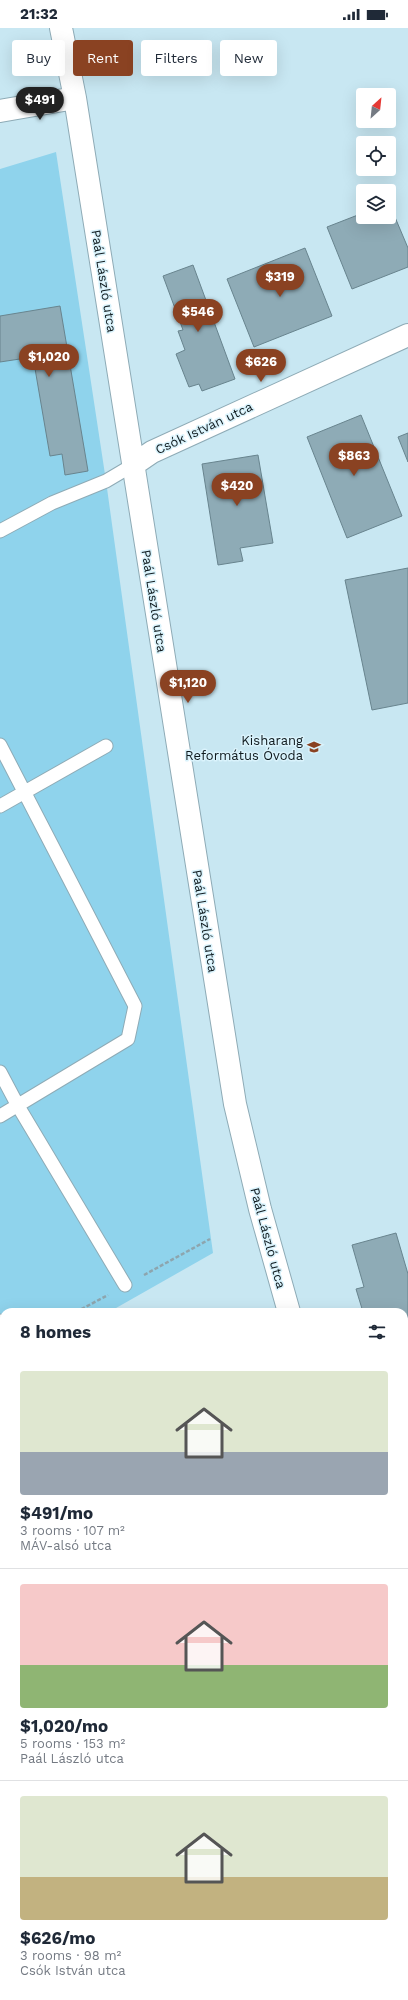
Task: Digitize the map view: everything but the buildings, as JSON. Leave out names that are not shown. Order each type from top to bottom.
[{"type":"street","name":"Paál László utca","points":[[61,28],[75,98],[234,1104],[260,1209],[288,1308]]},
{"type":"street","points":[[0,111],[75,98]]},
{"type":"street","name":"Csók István utca","points":[[133,465],[152,452],[408,335]]},
{"type":"lane","points":[[0,531],[52,503],[106,482],[133,465]]},
{"type":"lane","points":[[0,745],[135,1006],[128,1039],[0,1116]]},
{"type":"lane","points":[[0,806],[106,746]]},
{"type":"lane","points":[[0,1072],[18,1106],[125,1285]]},
{"type":"shaded area","points":[[56,152],[106,481],[213,1253],[116,1308],[0,1308],[0,169]]},
{"type":"place","name":"Kisharang Református Óvoda","points":[[314,747]]}]
